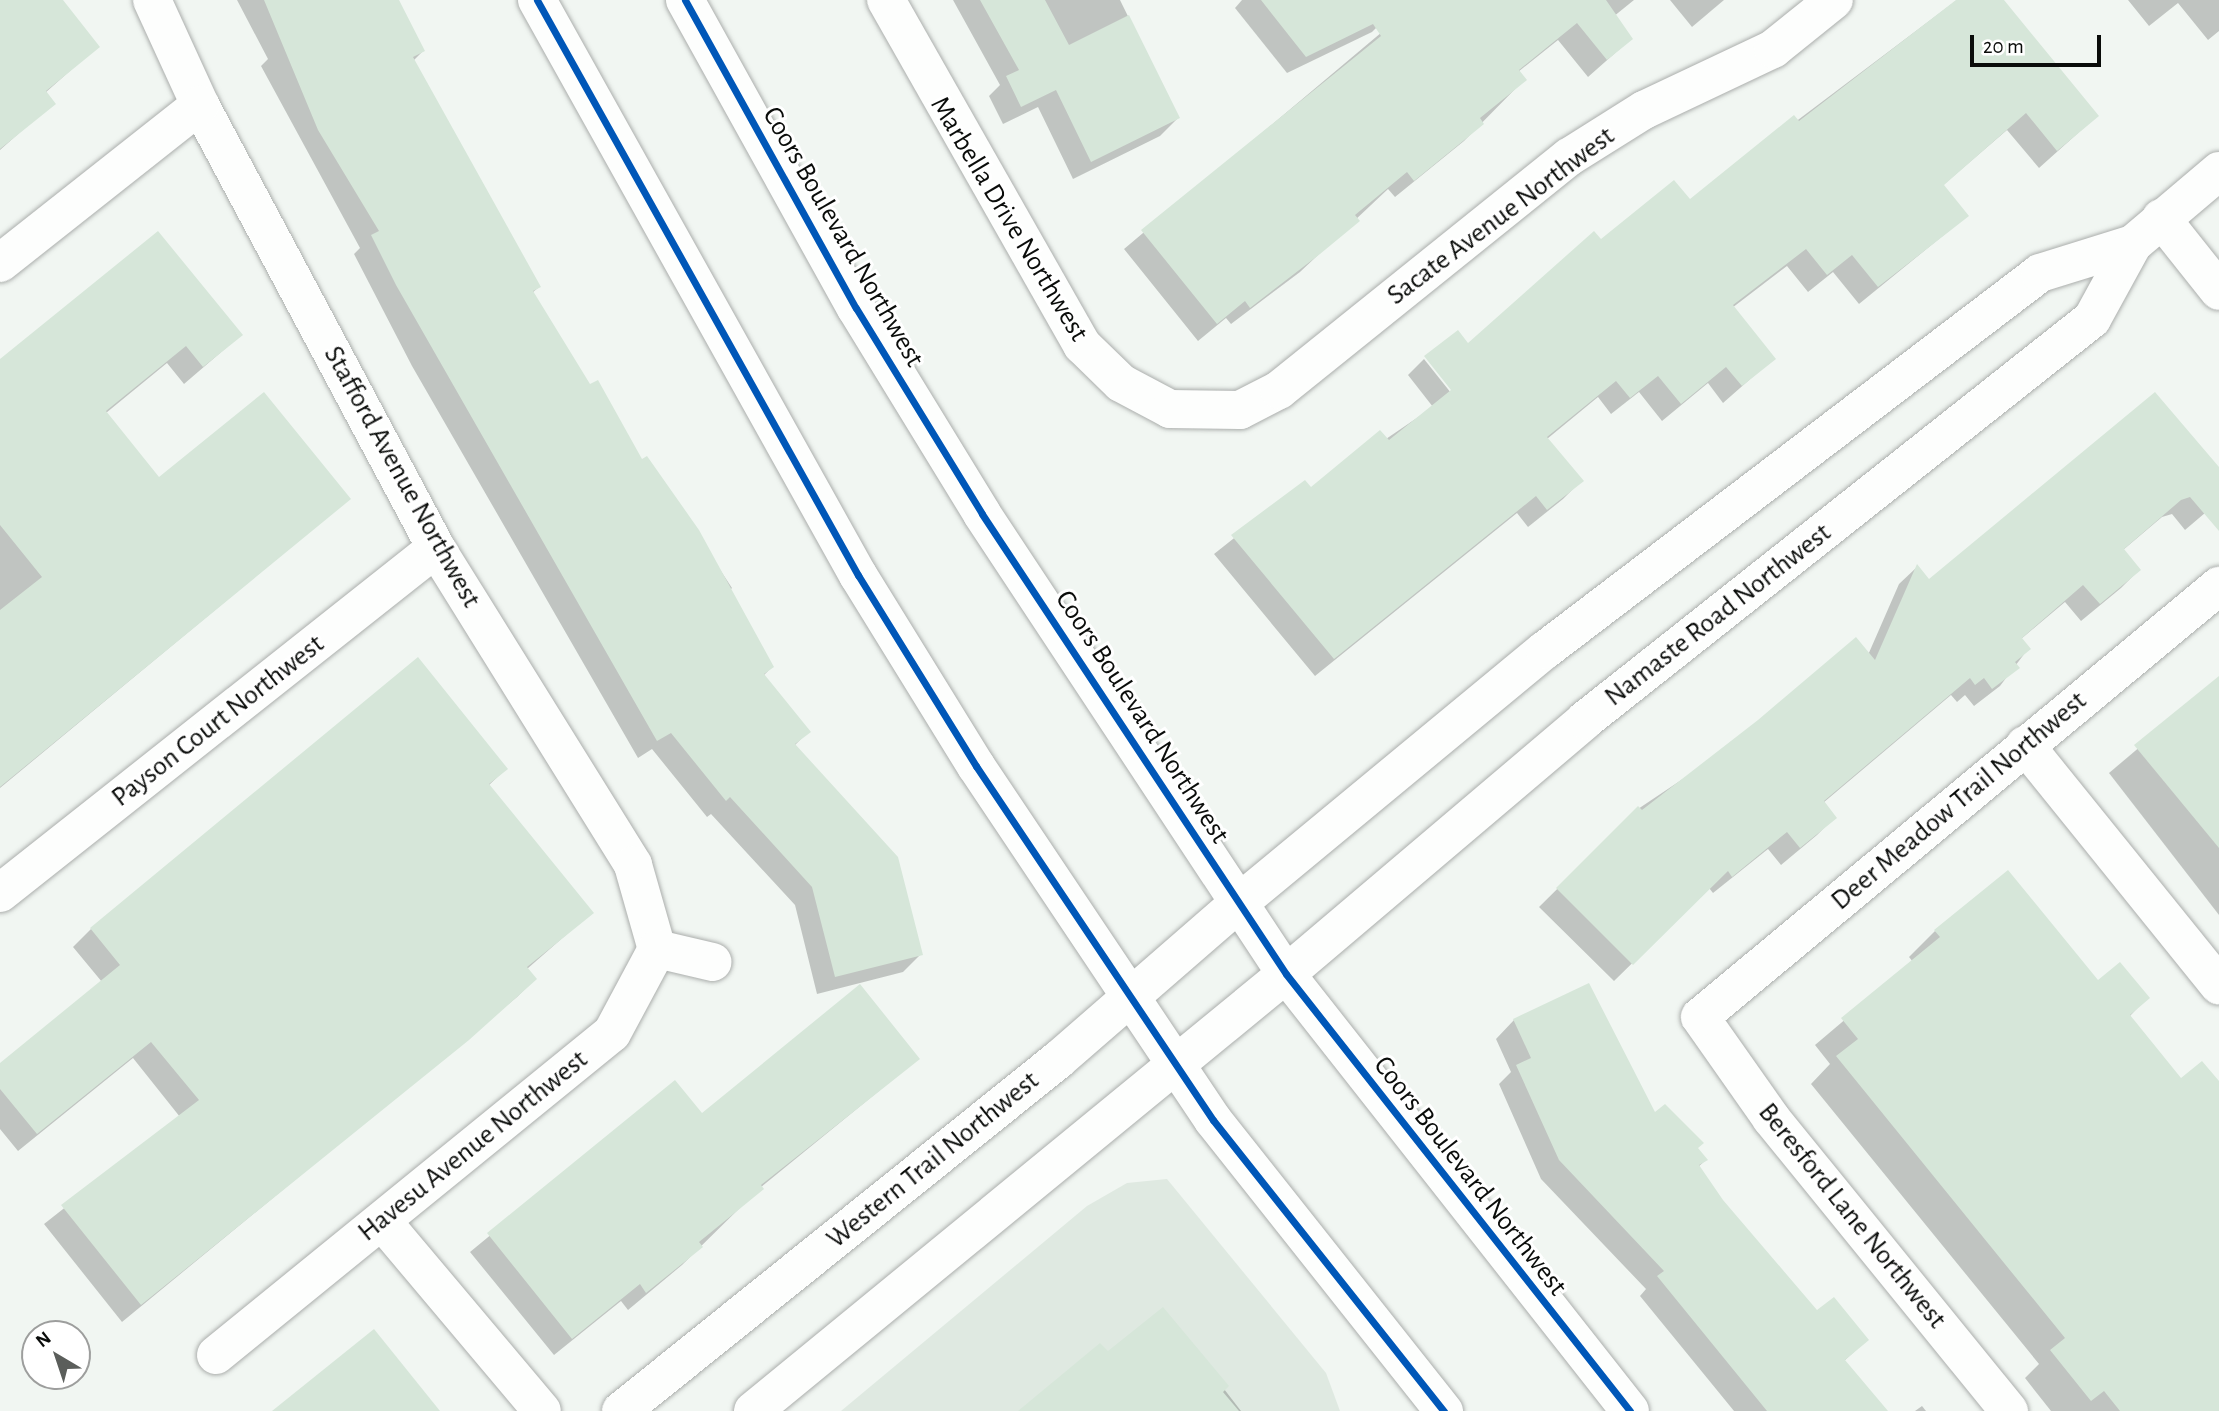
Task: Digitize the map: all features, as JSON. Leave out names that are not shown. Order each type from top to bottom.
[{"type":"street","name":"Stafford Avenue Northwest","points":[[152,0],[200,105],[436,548],[633,865],[657,949]]},
{"type":"street","points":[[537,0],[858,575],[1127,998],[1177,1069],[1444,1411]]},
{"type":"street","name":"Coors Boulevard Northwest","points":[[685,0],[877,342],[1286,974],[1630,1411]]},
{"type":"street","name":"Marbella Drive Northwest","points":[[886,0],[1082,345],[1121,383],[1170,409],[1209,408]]},
{"type":"street","name":"Sacate Avenue Northwest","points":[[1209,408],[1240,410],[1279,390],[1569,157],[1644,110],[1773,48],[1834,0]]},
{"type":"street","points":[[0,263],[200,105]]},
{"type":"street","name":"Namaste Road Northwest","points":[[1286,974],[1585,720],[2092,319],[2133,244],[2219,171]]},
{"type":"street","points":[[2161,218],[2219,291]]},
{"type":"street","name":"Namaste Road Northwest","points":[[1240,902],[1545,650],[2040,273],[2133,244]]},
{"type":"street","name":"Payson Court Northwest","points":[[0,893],[436,548]]},
{"type":"street","name":"Deer Meadow Trail Northwest","points":[[1700,1017],[2219,586]]},
{"type":"street","points":[[2025,746],[2219,985]]},
{"type":"street","name":"Western Trail Northwest","points":[[621,1411],[1127,998],[1240,902]]},
{"type":"street","points":[[657,949],[713,962]]},
{"type":"street","name":"Havesu Avenue Northwest","points":[[216,1355],[612,1033],[657,949]]},
{"type":"street","points":[[753,1411],[1177,1069],[1286,974]]},
{"type":"street","name":"Beresford Lane Northwest","points":[[1700,1017],[1771,1118],[2009,1411]]},
{"type":"street","points":[[382,1221],[542,1411]]},
{"type":"shaded area","points":[[1167,1179],[1326,1373],[1340,1411],[841,1411],[1087,1206],[1127,1183]]},
{"type":"building","points":[[0,0],[63,0],[100,47],[46,91],[56,104],[0,149]]},
{"type":"building","points":[[264,0],[399,0],[425,51],[413,57],[541,287],[533,291],[590,384],[598,380],[642,459],[647,456],[699,530],[774,667],[764,674],[811,732],[795,744],[898,857],[923,955],[835,977],[812,887],[730,797],[726,801],[671,733],[657,741],[396,285],[371,235],[379,231],[318,130]]},
{"type":"building","points":[[980,0],[1045,0],[1069,45],[1129,15],[1180,118],[1091,162],[1056,90],[1021,107],[1006,76],[1019,70]]},
{"type":"building","points":[[1261,0],[1606,0],[1633,39],[1607,60],[1577,23],[1519,70],[1527,80],[1480,118],[1484,124],[1414,181],[1407,172],[1355,215],[1360,221],[1320,254],[1250,308],[1245,301],[1217,324],[1141,230],[1381,36],[1373,24],[1306,57]]},
{"type":"building","points":[[1956,0],[2004,0],[2099,116],[2057,151],[2026,113],[1944,185],[1969,216],[1878,287],[1852,255],[1827,275],[1806,249],[1733,305],[1776,359],[1742,386],[1726,367],[1681,404],[1658,376],[1630,398],[1616,381],[1547,437],[1584,481],[1547,510],[1536,496],[1334,659],[1231,535],[1305,480],[1311,487],[1380,430],[1389,440],[1451,390],[1424,356],[1458,330],[1468,343],[1594,231],[1601,239],[1674,180],[1690,199],[1794,115],[1799,121]]},
{"type":"building","points":[[158,231],[243,335],[203,367],[186,346],[106,411],[159,477],[264,392],[351,499],[0,787],[0,610],[42,577],[0,525],[0,359]]},
{"type":"building","points":[[2155,392],[2219,467],[2219,531],[2190,497],[2181,500],[2124,549],[2141,570],[2100,604],[2083,585],[2022,638],[2031,649],[2015,662],[2020,668],[1992,689],[1984,678],[1975,685],[1970,678],[1824,801],[1837,818],[1800,848],[1787,832],[1732,877],[1728,871],[1633,965],[1556,888],[1638,806],[1642,810],[1758,720],[1856,637],[1875,660],[1917,564],[1929,579]]},
{"type":"building","points":[[418,657],[508,769],[489,784],[594,913],[527,967],[537,979],[469,1040],[141,1305],[61,1205],[199,1100],[151,1042],[37,1134],[0,1089],[0,1063],[120,965],[90,928]]},
{"type":"building","points":[[2219,676],[2219,848],[2134,745]]},
{"type":"building","points":[[2008,870],[2098,980],[2120,962],[2150,998],[2130,1015],[2181,1078],[2202,1061],[2219,1081],[2219,1411],[2120,1411],[2104,1391],[2091,1401],[2050,1350],[2065,1338],[1836,1056],[1858,1039],[1841,1018],[1940,937],[1934,930]]},
{"type":"building","points":[[1589,983],[1655,1112],[1665,1104],[1704,1143],[1698,1148],[1708,1160],[1699,1165],[1723,1200],[1817,1310],[1834,1297],[1869,1340],[1845,1360],[1888,1411],[1767,1411],[1657,1276],[1664,1271],[1559,1160],[1516,1065],[1531,1058],[1513,1019]]},
{"type":"building","points":[[860,984],[920,1059],[761,1185],[764,1189],[699,1242],[703,1247],[646,1293],[640,1284],[572,1339],[487,1233],[675,1080],[702,1113]]},
{"type":"building","points":[[1163,1307],[1229,1386],[1223,1392],[1239,1411],[1018,1411],[1100,1343],[1108,1351]]},
{"type":"building","points":[[374,1329],[440,1411],[272,1411]]},
{"type":"cycle path","points":[[537,0],[858,575],[976,766],[1213,1120],[1444,1411]]},
{"type":"cycle path","points":[[685,0],[856,308],[982,514],[1286,974],[1630,1411]]}]
